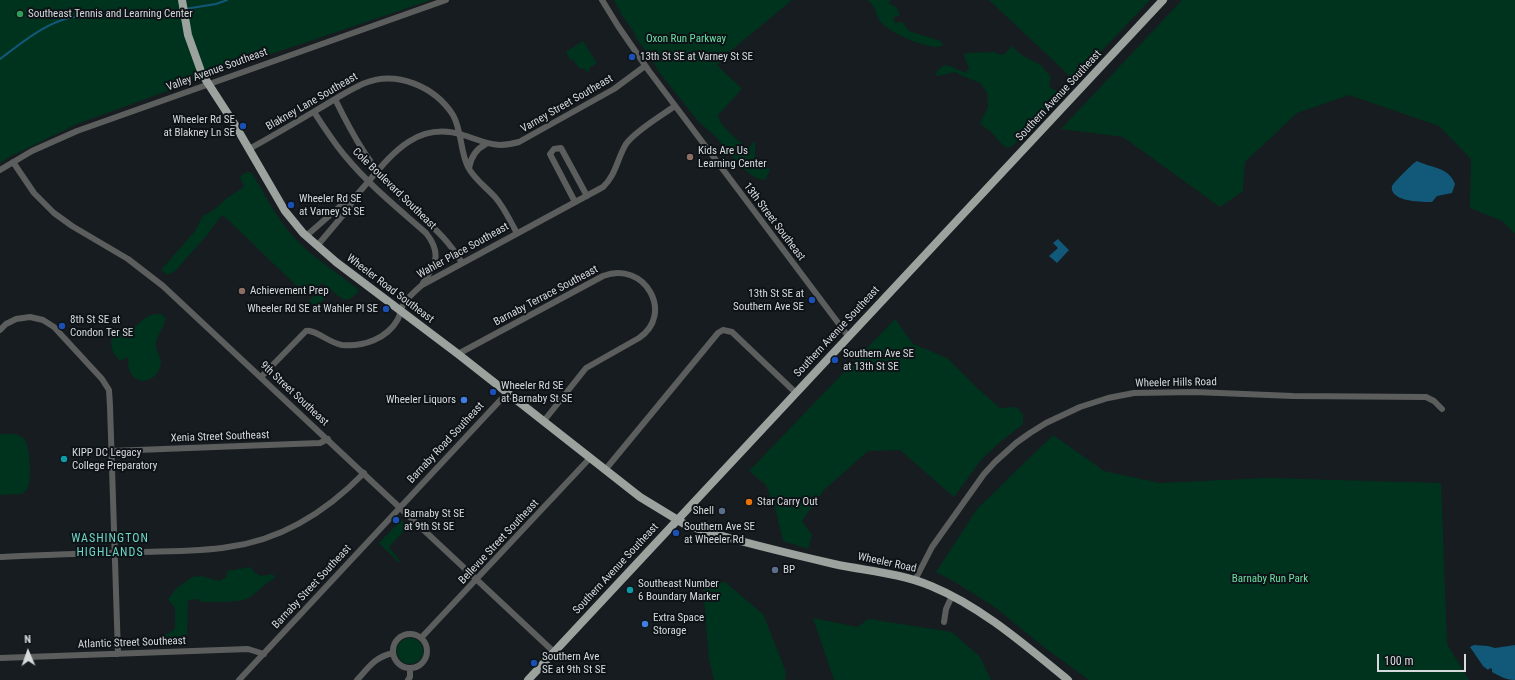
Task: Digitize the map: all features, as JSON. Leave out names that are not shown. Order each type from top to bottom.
[{"type":"main road","name":"Wheeler Road Southeast","points":[[182,0],[184,16],[202,74],[249,149],[285,212],[306,236],[640,497],[678,520]]},
{"type":"main road","name":"Southern Avenue Southeast","points":[[528,680],[1163,0]]},
{"type":"main road","name":"Wheeler Road","points":[[678,520],[705,531],[732,539],[834,564],[893,574],[915,580],[952,596],[994,623],[1068,680]]},
{"type":"street","name":"Valley Avenue Southeast","points":[[0,170],[40,147],[70,134],[446,0]]},
{"type":"street","name":"13th Street Southeast","points":[[602,0],[645,66],[848,336]]},
{"type":"street","name":"Varney Street Southeast","points":[[317,246],[349,208],[354,198],[398,149],[414,138],[434,132],[446,131],[486,144],[504,146],[526,140],[617,87],[645,66]]},
{"type":"street","name":"Blakney Lane Southeast","points":[[249,149],[354,89],[373,81],[388,79],[406,81],[421,86],[434,95],[452,114],[469,168],[478,180],[496,198],[517,233]]},
{"type":"street","name":"Cole Boulevard Southeast","points":[[335,100],[358,145],[378,172],[403,199],[444,237],[462,263]]},
{"type":"street","name":"Wahler Place Southeast","points":[[262,377],[306,331],[312,330],[328,340],[342,345],[362,344],[374,341],[386,332],[398,319],[407,299],[422,285],[603,187],[610,181],[627,143],[635,135],[675,106]]},
{"type":"street","name":"Cole Boulevard Southeast","points":[[314,112],[332,140],[347,158],[426,233],[433,242],[435,247],[436,262],[422,285]]},
{"type":"street","points":[[469,168],[471,157],[477,149],[486,144]]},
{"type":"street","points":[[575,202],[550,154],[554,149],[561,148],[587,196]]},
{"type":"street","name":"9th Street Southeast","points":[[13,162],[30,187],[49,209],[72,226],[137,265],[180,301],[554,652]]},
{"type":"street","name":"Varney Street Southeast","points":[[306,236],[345,202],[354,198]]},
{"type":"street","points":[[397,207],[403,199]]},
{"type":"street","points":[[435,247],[444,237]]},
{"type":"street","name":"Barnaby Terrace Southeast","points":[[458,354],[603,276],[613,273],[624,273],[640,280],[650,291],[654,304],[653,317],[646,332],[639,338],[586,368],[543,422]]},
{"type":"street","points":[[0,330],[6,324],[16,319],[23,318],[35,318],[50,324],[105,382],[109,395],[112,451],[118,654]]},
{"type":"street","points":[[605,470],[719,332],[723,330],[732,332],[796,393]]},
{"type":"street","name":"Wheeler Hills Road","points":[[915,580],[932,547],[984,474],[995,462],[1016,442],[1046,423],[1080,407],[1108,398],[1134,393],[1187,392],[1293,396],[1426,398],[1434,400],[1442,409]]},
{"type":"street","name":"Barnaby Road Southeast","points":[[400,507],[507,393]]},
{"type":"street","name":"Xenia Street Southeast","points":[[112,451],[320,444],[328,439]]},
{"type":"street","name":"Bellevue Street Southeast","points":[[421,638],[590,458]]},
{"type":"street","points":[[0,556],[220,548],[242,545],[266,539],[290,529],[316,515],[342,495],[364,473]]},
{"type":"street","name":"Barnaby Street Southeast","points":[[239,680],[400,507]]},
{"type":"street","points":[[944,622],[946,609],[952,596]]},
{"type":"street","points":[[413,634],[421,638],[427,647],[426,658],[419,666],[410,668],[402,667],[398,664],[393,653],[394,644],[402,636],[413,634]]},
{"type":"street","name":"Atlantic Street Southeast","points":[[0,658],[248,649],[264,654]]},
{"type":"street","points":[[358,680],[374,661],[382,656],[393,653]]},
{"type":"street","points":[[408,680],[410,677],[410,668]]},
{"type":"green space","points":[[0,0],[431,0],[233,67],[77,124],[7,158],[0,163]]},
{"type":"green space","name":"Oxon Run Parkway","points":[[614,0],[792,0],[733,49],[717,65],[742,89],[718,115],[719,119],[729,132],[746,147],[751,146],[753,142],[755,142],[755,156],[751,164],[755,165],[760,160],[770,170],[765,180],[755,177],[747,172],[742,167],[741,161],[735,160],[717,138],[698,121],[659,72],[623,17]]},
{"type":"green space","points":[[867,0],[891,0],[888,3],[896,7],[900,15],[894,17],[895,23],[902,22],[909,31],[940,41],[943,44],[942,46],[928,46],[909,40],[891,30],[880,21],[874,7]]},
{"type":"green space","points":[[989,0],[1150,0],[1074,80]]},
{"type":"green space","points":[[1182,0],[1515,0],[1515,234],[1502,221],[1470,208],[1471,159],[1439,126],[1349,95],[1297,113],[1245,162],[1243,191],[1220,207],[1123,137],[1061,129]]},
{"type":"green space","points":[[583,41],[597,63],[589,68],[590,70],[587,72],[584,68],[581,69],[578,67],[573,59],[570,60],[566,52]]},
{"type":"green space","points":[[1011,46],[1023,56],[1041,65],[1051,77],[1049,87],[1057,91],[1059,94],[1050,106],[1028,125],[1015,144],[1008,148],[980,123],[988,107],[987,93],[980,83],[955,72],[938,76],[936,76],[936,74],[937,71],[944,65],[966,73],[969,68],[964,55],[966,53],[994,52],[1002,55],[1006,53]]},
{"type":"green space","points":[[249,172],[252,173],[279,219],[290,233],[314,256],[359,290],[354,296],[349,299],[344,299],[322,283],[314,292],[309,288],[303,292],[224,216],[220,217],[208,234],[175,271],[168,275],[161,270],[195,231],[203,216],[215,209],[227,198],[244,187],[240,177]]},
{"type":"green space","points":[[322,287],[329,294],[316,307],[309,301]]},
{"type":"green space","points":[[154,314],[161,314],[166,318],[156,342],[157,352],[161,363],[160,368],[154,376],[145,381],[141,381],[136,379],[130,373],[127,357],[121,361],[115,355],[111,343],[115,332],[131,330],[145,318]]},
{"type":"green space","points":[[895,319],[913,344],[947,358],[977,388],[1000,408],[1016,407],[1023,414],[1023,424],[981,460],[954,497],[900,450],[868,451],[824,490],[802,521],[812,535],[808,549],[783,541],[776,511],[766,485],[749,471]]},
{"type":"green space","points":[[0,434],[15,434],[24,439],[28,447],[30,460],[30,480],[28,487],[22,494],[0,495]]},
{"type":"green space","name":"Barnaby Run Park","points":[[1053,435],[1104,471],[1159,483],[1268,478],[1441,483],[1447,644],[1469,680],[1089,680],[1045,648],[996,608],[955,582],[936,572],[977,509]]},
{"type":"green space","points":[[401,520],[405,524],[402,533],[389,547],[400,561],[399,563],[379,543]]},
{"type":"green space","points":[[251,567],[253,571],[261,576],[272,574],[275,578],[250,597],[240,601],[200,602],[198,599],[188,600],[187,639],[183,642],[162,642],[163,636],[174,630],[175,608],[168,599],[177,588],[192,577],[201,576],[220,581],[227,576],[227,571]]},
{"type":"green space","points":[[725,582],[763,614],[786,672],[785,680],[714,680],[709,659],[703,585]]},
{"type":"green space","points":[[813,618],[857,627],[869,619],[952,632],[980,657],[991,680],[834,680]]},
{"type":"green space","points":[[410,638],[420,641],[423,651],[420,661],[410,664],[400,661],[397,651],[400,641]]},
{"type":"water","points":[[1417,161],[1444,171],[1448,174],[1455,184],[1452,193],[1437,196],[1432,202],[1406,200],[1395,195],[1392,191],[1392,186],[1404,172]]},
{"type":"water","points":[[1058,239],[1069,250],[1057,263],[1049,256],[1058,248],[1053,243]]},
{"type":"water","points":[[1474,645],[1495,648],[1515,645],[1515,680],[1503,678],[1492,672],[1492,669],[1490,668],[1488,670],[1483,666],[1470,647]]},
{"type":"waterway","points":[[185,9],[216,4],[227,0]]},
{"type":"waterway","points":[[0,59],[39,31],[65,19],[106,14],[181,10]]},
{"type":"place","name":"Southeast Tennis and Learning Center","points":[[20,14]]},
{"type":"place","name":"13th St SE at Varney St SE","points":[[632,57]]},
{"type":"place","name":"Wheeler Rd SE at Blakney Ln SE","points":[[243,126]]},
{"type":"place","name":"Kids Are Us Learning Center","points":[[690,157]]},
{"type":"place","name":"Wheeler Rd SE at Varney St SE","points":[[291,205]]},
{"type":"place","name":"Achievement Prep","points":[[242,291]]},
{"type":"place","name":"13th St SE at Southern Ave SE","points":[[812,300]]},
{"type":"place","name":"Wheeler Rd SE at Wahler Pl SE","points":[[386,309]]},
{"type":"place","name":"8th St SE at Condon Ter SE","points":[[62,326]]},
{"type":"place","name":"Southern Ave SE at 13th St SE","points":[[835,360]]},
{"type":"place","name":"Wheeler Rd SE at Barnaby St SE","points":[[493,392]]},
{"type":"place","name":"Wheeler Liquors","points":[[464,400]]},
{"type":"place","name":"KIPP DC Legacy College Preparatory","points":[[64,459]]},
{"type":"place","name":"Star Carry Out","points":[[749,502]]},
{"type":"place","name":"Shell","points":[[722,511]]},
{"type":"place","name":"Barnaby St SE at 9th St SE","points":[[396,520]]},
{"type":"place","name":"Southern Ave SE at Wheeler Rd","points":[[676,533]]},
{"type":"place","name":"BP","points":[[775,570]]},
{"type":"place","name":"Southeast Number 6 Boundary Marker","points":[[630,590]]},
{"type":"place","name":"Extra Space Storage","points":[[645,624]]},
{"type":"place","name":"Southern Ave SE at 9th St SE","points":[[534,663]]},
{"type":"district","name":"WASHINGTON HIGHLANDS","points":[[110,546]]}]
